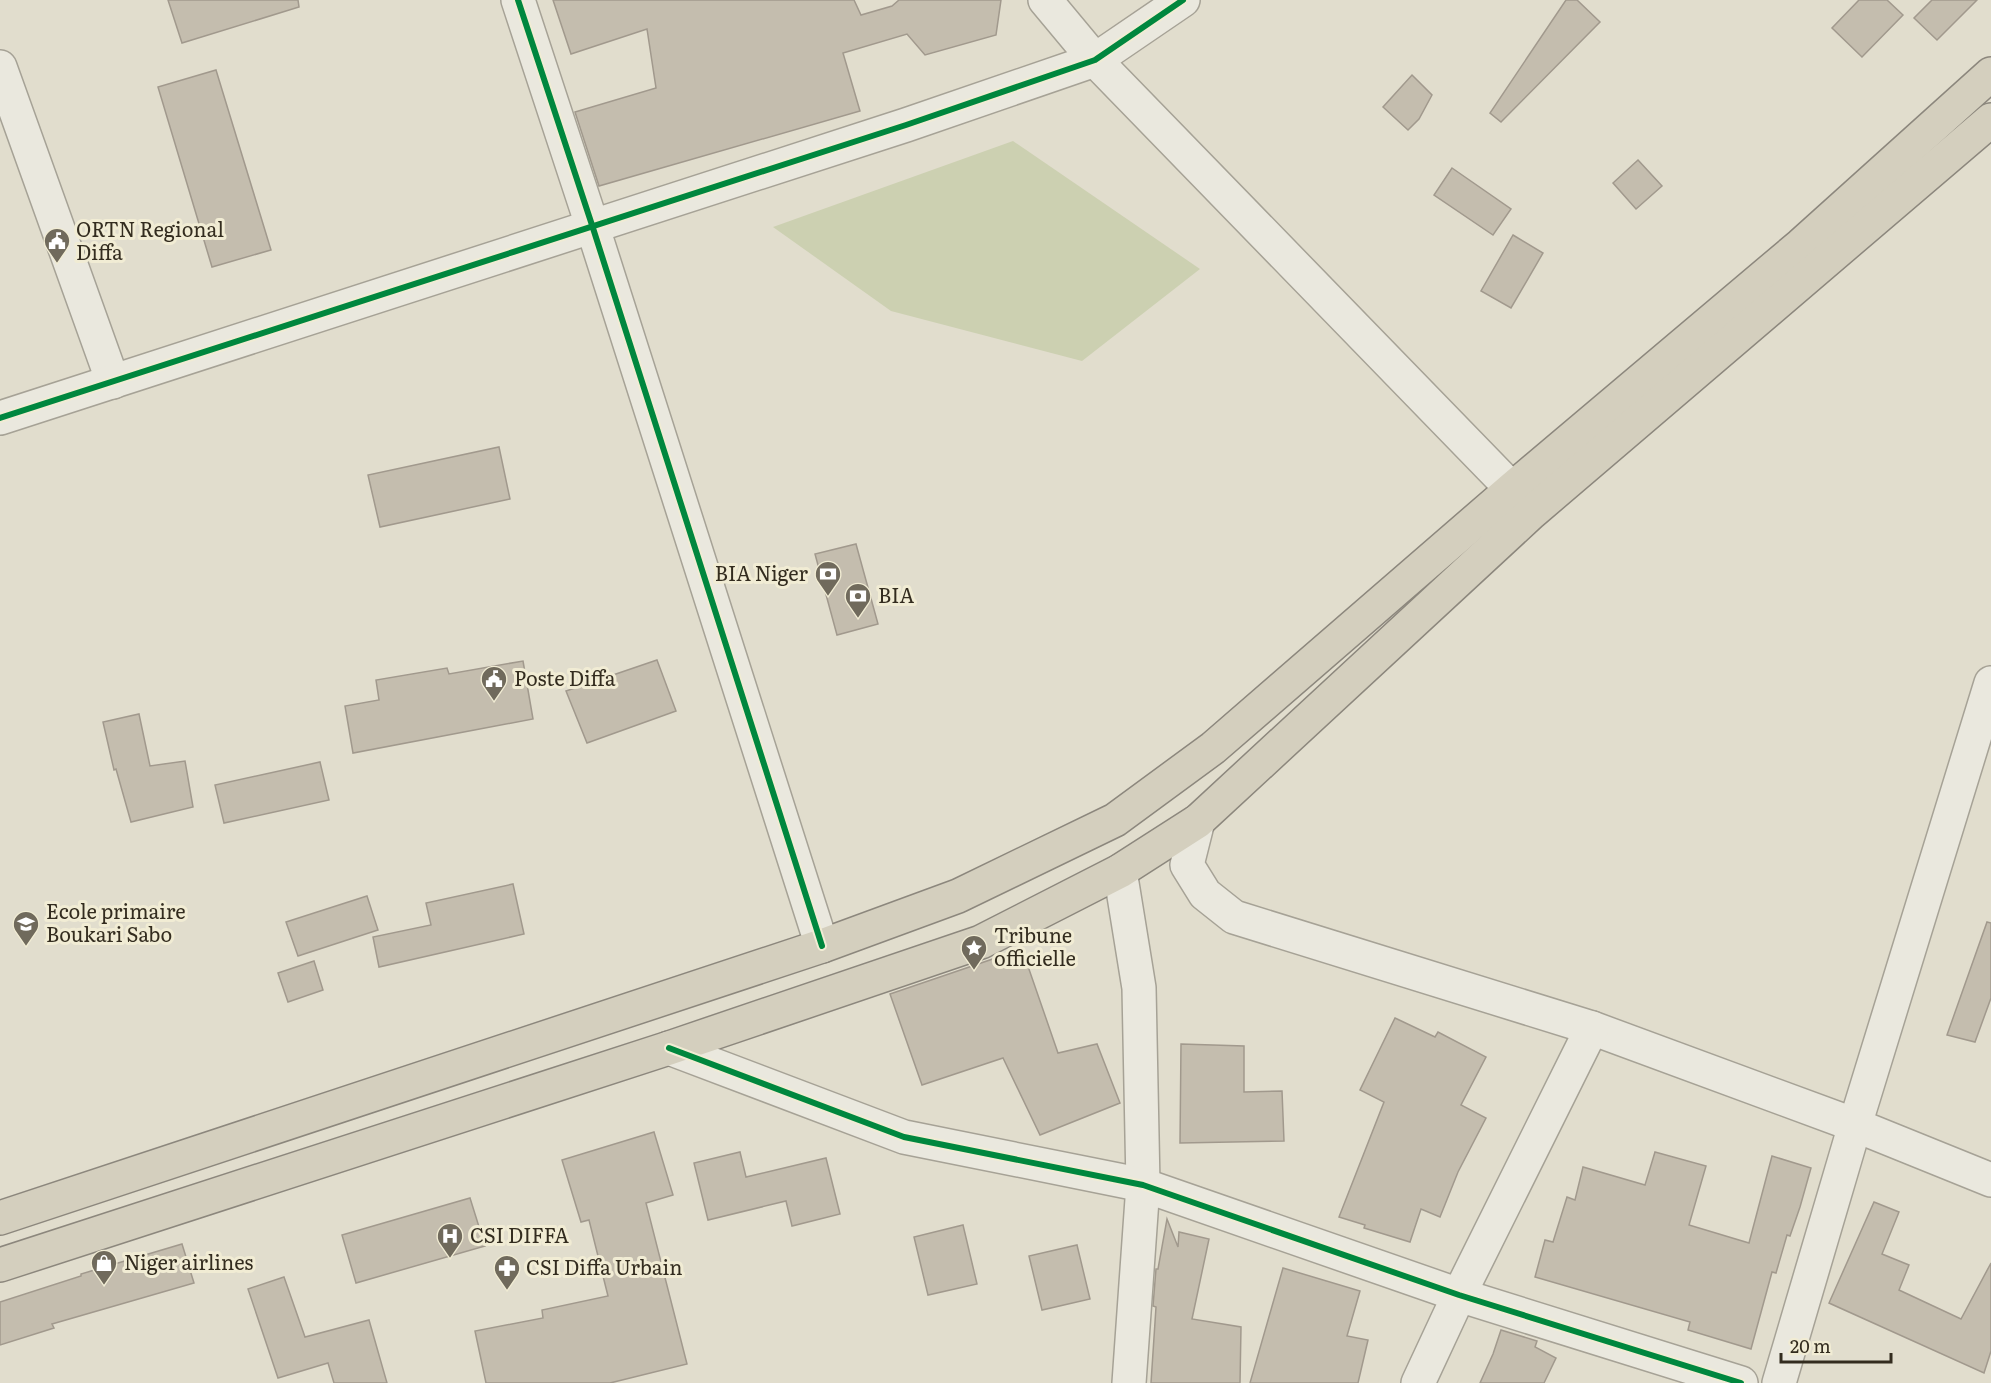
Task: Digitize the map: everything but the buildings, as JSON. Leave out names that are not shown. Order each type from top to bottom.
[{"type":"highway","points":[[0,1218],[822,946],[958,896],[1115,820],[1214,748],[1512,489],[1801,245],[1991,74]]},
{"type":"highway","points":[[0,1265],[669,1048],[981,942],[1120,871],[1198,820],[1531,513],[1991,120]]},
{"type":"street","points":[[518,0],[822,946]]},
{"type":"street","points":[[1045,0],[1095,60],[1512,489]]},
{"type":"street","points":[[0,418],[906,125],[1095,60],[1183,0]]},
{"type":"street","points":[[0,67],[112,382]]},
{"type":"street","points":[[1779,1383],[1855,1125],[1988,699]]},
{"type":"street","points":[[1198,820],[1187,865],[1205,894],[1234,917],[1592,1028],[1855,1125],[1991,1180]]},
{"type":"street","points":[[1120,871],[1139,988],[1143,1185],[1129,1383]]},
{"type":"street","points":[[1418,1383],[1458,1295],[1592,1028]]},
{"type":"street","points":[[669,1048],[904,1137],[1143,1185],[1458,1295],[1741,1383]]},
{"type":"green space","points":[[1013,141],[1200,269],[1082,361],[891,311],[773,227]]},
{"type":"cycle path","points":[[518,0],[822,946]]},
{"type":"cycle path","points":[[0,418],[906,125],[1095,60],[1183,0]]},
{"type":"cycle path","points":[[669,1048],[904,1137],[1143,1185],[1459,1295],[1741,1383]]},
{"type":"place","name":"ORTN Regional Diffa","points":[[57,264]]},
{"type":"place","name":"BIA Niger","points":[[828,597]]},
{"type":"place","name":"BIA","points":[[858,619]]},
{"type":"place","name":"Poste Diffa","points":[[494,702]]},
{"type":"place","name":"Ecole primaire Boukari Sabo","points":[[26,947]]},
{"type":"place","name":"Tribune officielle","points":[[974,971]]},
{"type":"place","name":"CSI DIFFA","points":[[450,1259]]},
{"type":"place","name":"Niger airlines","points":[[104,1286]]},
{"type":"place","name":"CSI Diffa Urbain","points":[[507,1291]]}]
